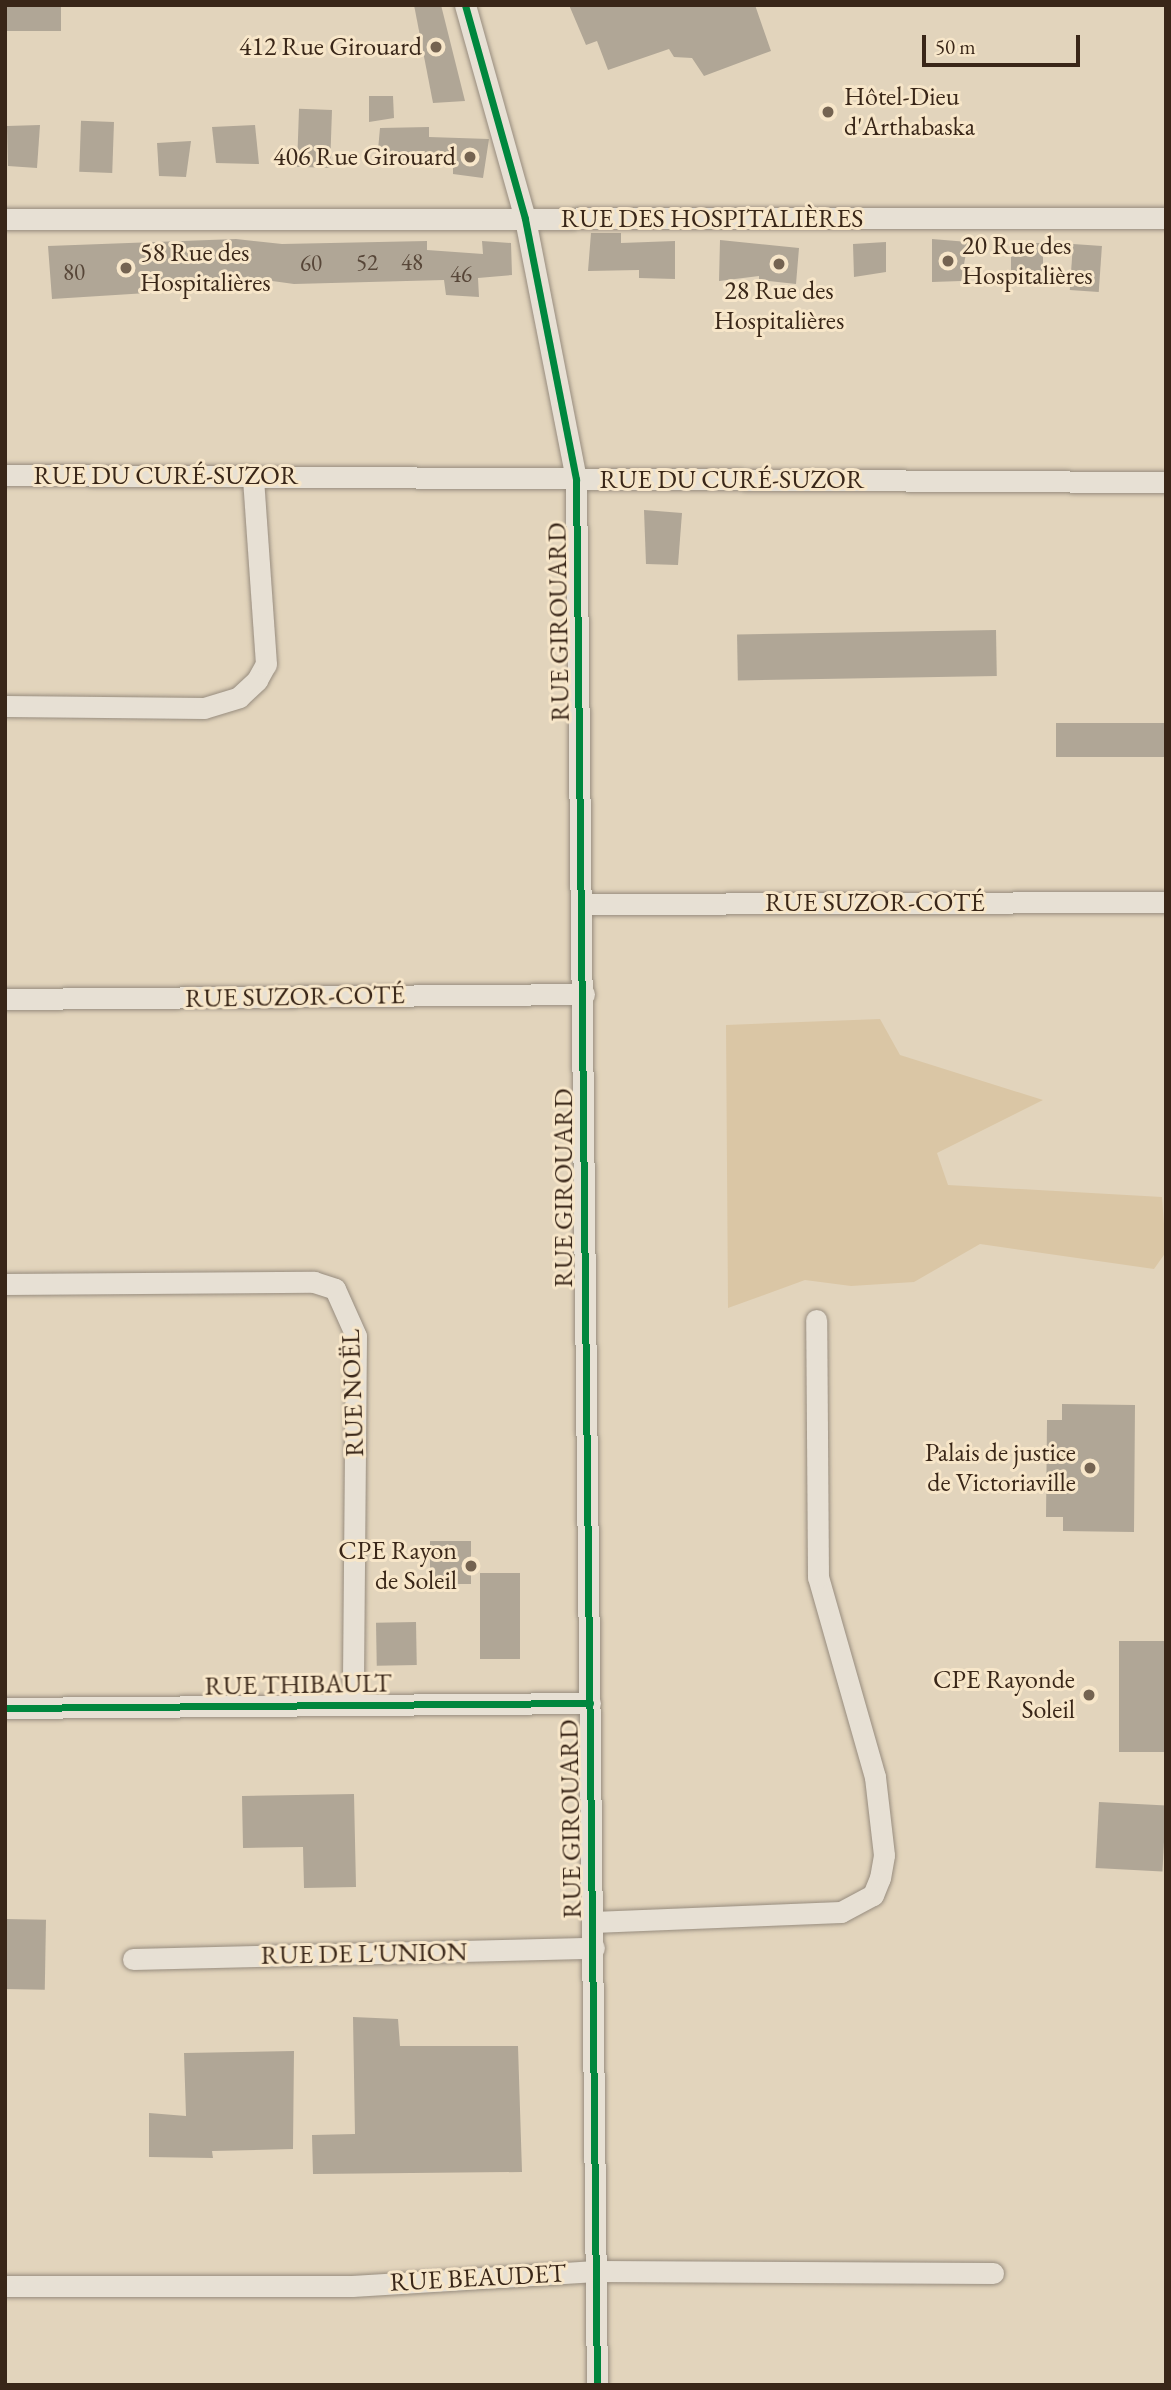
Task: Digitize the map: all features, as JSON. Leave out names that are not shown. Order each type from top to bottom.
[{"type":"street","name":"RUE GIROUARD","points":[[465,5],[525,219],[576,479],[584,904],[597,2385]]},
{"type":"street","name":"RUE DES HOSPITALIÈRES","points":[[5,219],[1166,218]]},
{"type":"street","name":"RUE DU CURÉ-SUZOR","points":[[5,475],[1166,482]]},
{"type":"street","points":[[5,706],[204,708],[239,697],[257,680],[266,664],[253,476]]},
{"type":"street","name":"RUE SUZOR-COTÉ","points":[[584,904],[1166,902]]},
{"type":"street","name":"RUE SUZOR-COTÉ","points":[[5,999],[584,994]]},
{"type":"street","name":"RUE NOËL","points":[[5,1284],[314,1282],[335,1289],[356,1336],[354,1705]]},
{"type":"street","points":[[593,1922],[841,1912],[873,1895],[880,1878],[884,1855],[875,1777],[818,1577],[816,1320]]},
{"type":"street","name":"RUE THIBAULT","points":[[5,1708],[590,1703]]},
{"type":"street","name":"RUE DE L'UNION","points":[[133,1959],[594,1948]]},
{"type":"street","name":"RUE BEAUDET","points":[[5,2286],[352,2286],[596,2271],[993,2273]]},
{"type":"shaded area","points":[[880,1019],[900,1055],[1043,1100],[937,1153],[948,1185],[1162,1197],[1166,1252],[1154,1269],[980,1244],[914,1282],[851,1286],[805,1280],[728,1308],[726,1025]]},
{"type":"building","points":[[5,5],[61,5],[61,31],[5,31]]},
{"type":"building","points":[[414,5],[441,5],[465,101],[433,103]]},
{"type":"building","points":[[569,5],[755,5],[771,51],[704,76],[692,58],[674,57],[669,49],[608,70],[597,41],[586,45]]},
{"type":"building","points":[[369,96],[393,96],[394,118],[369,122]]},
{"type":"building","points":[[299,109],[332,110],[330,168],[297,167]]},
{"type":"building","points":[[81,121],[114,122],[112,173],[79,172]]},
{"type":"building","points":[[40,125],[37,168],[8,166],[7,126]]},
{"type":"building","points":[[255,125],[259,164],[216,163],[212,127]]},
{"type":"building","points":[[429,127],[429,137],[489,139],[483,178],[453,174],[453,161],[377,161],[380,128]]},
{"type":"building","points":[[191,141],[186,177],[159,176],[157,143]]},
{"type":"building","points":[[591,233],[621,233],[621,243],[675,241],[675,279],[639,278],[639,270],[588,271]]},
{"type":"building","points":[[236,239],[282,244],[427,241],[427,250],[483,254],[482,241],[511,243],[512,275],[478,278],[479,297],[446,295],[444,280],[294,284],[235,276],[234,287],[200,286],[200,279],[147,282],[147,293],[52,299],[48,246]]},
{"type":"building","name":"20 Rue des Hospitalières","points":[[932,239],[968,242],[961,281],[932,282]]},
{"type":"building","points":[[720,240],[799,248],[796,284],[759,280],[759,276],[719,281]]},
{"type":"building","points":[[886,242],[886,272],[854,277],[853,244]]},
{"type":"building","points":[[1011,243],[1043,243],[1043,280],[1011,280]]},
{"type":"building","points":[[1073,244],[1102,246],[1099,292],[1070,290]]},
{"type":"building","points":[[644,510],[682,513],[678,565],[646,564]]},
{"type":"building","points":[[996,630],[997,676],[738,681],[737,635]]},
{"type":"building","points":[[1056,723],[1166,723],[1166,757],[1056,757]]},
{"type":"building","name":"Palais de justice de Victoriaville","points":[[1062,1404],[1135,1405],[1134,1532],[1063,1531],[1063,1517],[1046,1517],[1047,1420],[1062,1420]]},
{"type":"building","points":[[430,1541],[471,1541],[471,1584],[430,1584]]},
{"type":"building","points":[[480,1573],[520,1573],[520,1659],[480,1659]]},
{"type":"building","points":[[416,1622],[417,1665],[377,1666],[376,1623]]},
{"type":"building","points":[[1119,1641],[1166,1641],[1166,1752],[1119,1752]]},
{"type":"building","points":[[354,1794],[356,1887],[304,1888],[303,1847],[243,1848],[242,1796]]},
{"type":"building","points":[[1099,1802],[1166,1806],[1162,1871],[1096,1868]]},
{"type":"building","points":[[5,1919],[46,1920],[45,1990],[5,1989]]},
{"type":"building","points":[[353,2017],[398,2019],[400,2046],[518,2046],[522,2172],[313,2174],[312,2135],[355,2134]]},
{"type":"building","points":[[294,2051],[293,2149],[212,2151],[213,2158],[149,2157],[149,2113],[186,2116],[184,2053]]},
{"type":"cycle path","points":[[465,5],[525,219],[576,479],[597,2385]]},
{"type":"cycle path","points":[[5,1708],[590,1703]]},
{"type":"place","name":"412 Rue Girouard","points":[[436,47]]},
{"type":"place","name":"Hôtel-Dieu d'Arthabaska","points":[[828,112]]},
{"type":"place","name":"406 Rue Girouard","points":[[470,157]]},
{"type":"place","name":"20 Rue des Hospitalières","points":[[948,261]]},
{"type":"place","name":"28 Rue des Hospitalières","points":[[779,264]]},
{"type":"place","name":"58 Rue des Hospitalières","points":[[126,268]]},
{"type":"place","name":"Palais de justice de Victoriaville","points":[[1090,1468]]},
{"type":"place","name":"CPE Rayon de Soleil","points":[[471,1566]]},
{"type":"place","name":"CPE Rayonde Soleil","points":[[1089,1695]]}]
